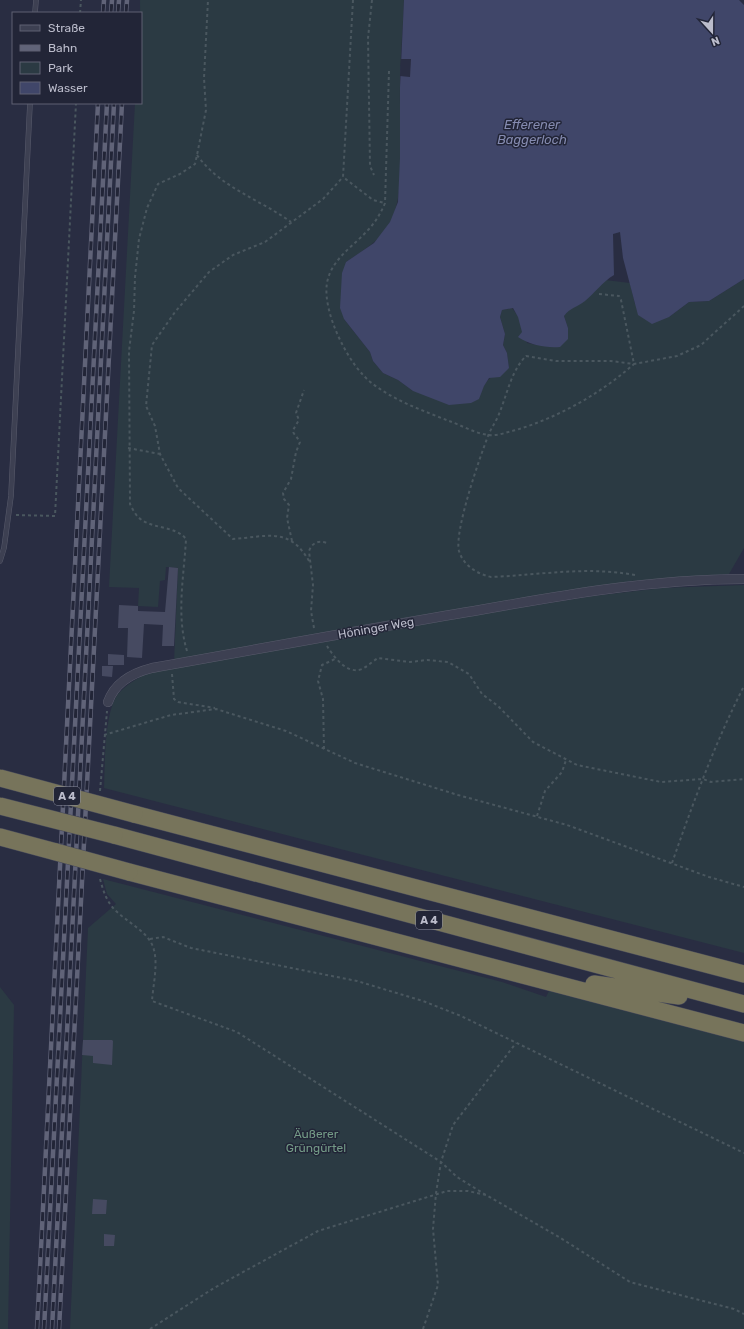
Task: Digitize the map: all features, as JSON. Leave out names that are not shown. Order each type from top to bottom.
[{"type":"highway","name":"A 4","points":[[0,778],[744,974]]},
{"type":"highway","name":"A 4","points":[[0,806],[114,835],[744,1004]]},
{"type":"highway","points":[[0,837],[744,1033]]},
{"type":"highway","points":[[0,845],[56,852]]},
{"type":"highway","points":[[507,971],[744,1004]]},
{"type":"street","name":"Höninger Weg","points":[[108,702],[116,687],[131,676],[140,671],[170,665],[601,590],[662,582],[744,579]]},
{"type":"lane","points":[[35,12],[36,0]]},
{"type":"lane","points":[[0,561],[4,548],[8,515],[30,104]]},
{"type":"path","points":[[80,12],[81,0]]},
{"type":"path","points":[[190,662],[182,636],[181,619],[186,539],[181,533],[148,524],[138,517],[130,504],[128,448],[129,351],[134,311],[139,239],[147,208],[158,184],[180,174],[195,164],[206,110],[204,78],[208,0]]},
{"type":"path","points":[[310,561],[301,549],[292,542],[280,536],[270,535],[232,539],[178,488],[160,454],[155,426],[146,406],[152,345],[175,312],[209,272],[233,254],[265,242],[323,199],[343,177],[353,0]]},
{"type":"path","points":[[372,0],[368,38],[370,166],[374,175]]},
{"type":"path","points":[[389,71],[385,203],[379,216],[372,225],[333,265],[327,284],[327,299],[331,320],[359,370],[366,379],[374,386],[428,413],[488,435],[501,434],[530,425],[582,401],[618,379],[634,364]]},
{"type":"path","points":[[8,515],[55,516],[76,104]]},
{"type":"path","points":[[197,155],[215,175],[246,196],[280,214],[291,222]]},
{"type":"path","points":[[343,177],[373,200],[385,203]]},
{"type":"path","points":[[599,294],[619,296],[621,300],[634,364]]},
{"type":"path","points":[[641,576],[615,571],[581,570],[491,577],[482,575],[467,564],[460,552],[459,536],[471,485],[488,435],[499,415],[512,379],[526,356],[556,361],[611,360],[634,364],[677,356],[694,349],[711,336],[744,306]]},
{"type":"path","points":[[292,542],[287,518],[289,505],[284,499],[283,493],[294,471],[296,452],[300,442],[294,436],[293,429],[299,420],[296,413],[304,390]]},
{"type":"path","points":[[128,448],[160,454]]},
{"type":"path","points":[[326,543],[316,543],[311,546],[310,561],[313,585],[311,610],[320,638],[334,659],[351,670],[362,669],[378,658],[410,662],[427,660],[448,662],[469,674],[482,694],[498,706],[533,742],[577,765],[661,782],[703,779],[712,782],[744,780]]},
{"type":"path","points":[[324,749],[322,699],[318,681],[322,665],[334,659]]},
{"type":"path","points":[[170,665],[174,699],[178,702],[216,709],[286,731],[355,763],[458,795],[567,824],[672,863],[744,887]]},
{"type":"path","points":[[672,863],[724,726],[744,686]]},
{"type":"path","points":[[100,788],[108,702]]},
{"type":"path","points":[[104,735],[170,715],[216,709]]},
{"type":"path","points":[[537,816],[545,791],[562,772],[567,760]]},
{"type":"path","points":[[100,877],[104,894],[114,909],[150,940],[156,956],[152,1001],[237,1032],[441,1162],[457,1177],[559,1237],[630,1282],[734,1309],[744,1314]]},
{"type":"path","points":[[150,940],[163,937],[191,948],[357,981],[423,1001],[462,1016],[744,1153]]},
{"type":"path","points":[[422,1329],[438,1285],[433,1229],[436,1193],[441,1162],[453,1125],[516,1043]]},
{"type":"path","points":[[150,1329],[214,1288],[318,1231],[436,1193],[447,1191],[468,1191],[486,1195]]},
{"type":"green space","points":[[140,0],[404,0],[400,77],[401,175],[396,208],[391,221],[382,234],[359,254],[346,262],[344,319],[370,352],[373,361],[383,373],[398,380],[413,391],[479,399],[486,382],[493,376],[509,368],[507,353],[503,345],[505,334],[500,317],[502,310],[512,308],[518,316],[527,343],[537,345],[568,328],[564,316],[569,309],[584,301],[605,280],[630,283],[635,304],[669,317],[689,302],[709,301],[744,279],[744,548],[729,574],[632,581],[454,610],[174,662],[178,568],[166,567],[165,580],[160,581],[158,607],[138,606],[139,588],[109,587],[135,104],[142,104],[142,12],[140,12]]},
{"type":"green space","points":[[744,585],[744,953],[104,788],[106,740],[113,702],[125,687],[151,672],[593,596],[662,588]]},
{"type":"green space","name":"Äußerer Grüngürtel","points":[[103,879],[502,982],[546,997],[549,991],[744,1042],[744,1329],[70,1329],[88,928],[116,904],[107,894]]},
{"type":"green space","points":[[0,987],[14,1005],[8,1329],[0,1329]]},
{"type":"water","name":"Efferener Baggerloch","points":[[404,0],[739,0],[744,5],[744,279],[709,301],[689,302],[669,317],[652,324],[638,315],[623,258],[620,232],[613,234],[614,275],[585,301],[564,316],[568,328],[568,339],[560,347],[538,345],[518,337],[522,332],[518,317],[513,308],[502,310],[500,317],[505,334],[503,345],[507,353],[509,368],[500,377],[489,378],[479,399],[471,403],[449,405],[413,391],[398,380],[383,373],[373,361],[370,352],[344,319],[340,308],[342,273],[346,262],[374,243],[390,222],[398,202],[400,158],[400,87]]},
{"type":"pier","points":[[401,59],[411,59],[410,77],[400,76]]},
{"type":"building","points":[[169,567],[178,568],[174,646],[162,646],[163,625],[144,624],[142,658],[127,657],[128,628],[118,628],[119,605],[138,606],[138,611],[165,612]]},
{"type":"building","points":[[108,654],[124,655],[124,665],[108,665]]},
{"type":"building","points":[[102,666],[113,666],[112,677],[102,676]]},
{"type":"building","points":[[83,1040],[112,1040],[112,1065],[93,1063],[93,1056],[82,1055]]},
{"type":"building","points":[[93,1199],[107,1200],[106,1214],[92,1214]]},
{"type":"building","points":[[104,1234],[115,1235],[114,1246],[104,1246]]},
{"type":"railway","points":[[103,12],[104,0]]},
{"type":"railway","points":[[111,12],[112,0]]},
{"type":"railway","points":[[118,12],[119,0]]},
{"type":"railway","points":[[126,12],[127,0]]},
{"type":"railway","points":[[37,1329],[98,104]]},
{"type":"railway","points":[[44,1329],[107,104]]},
{"type":"railway","points":[[52,1329],[114,104]]},
{"type":"railway","points":[[59,1329],[122,104]]}]
